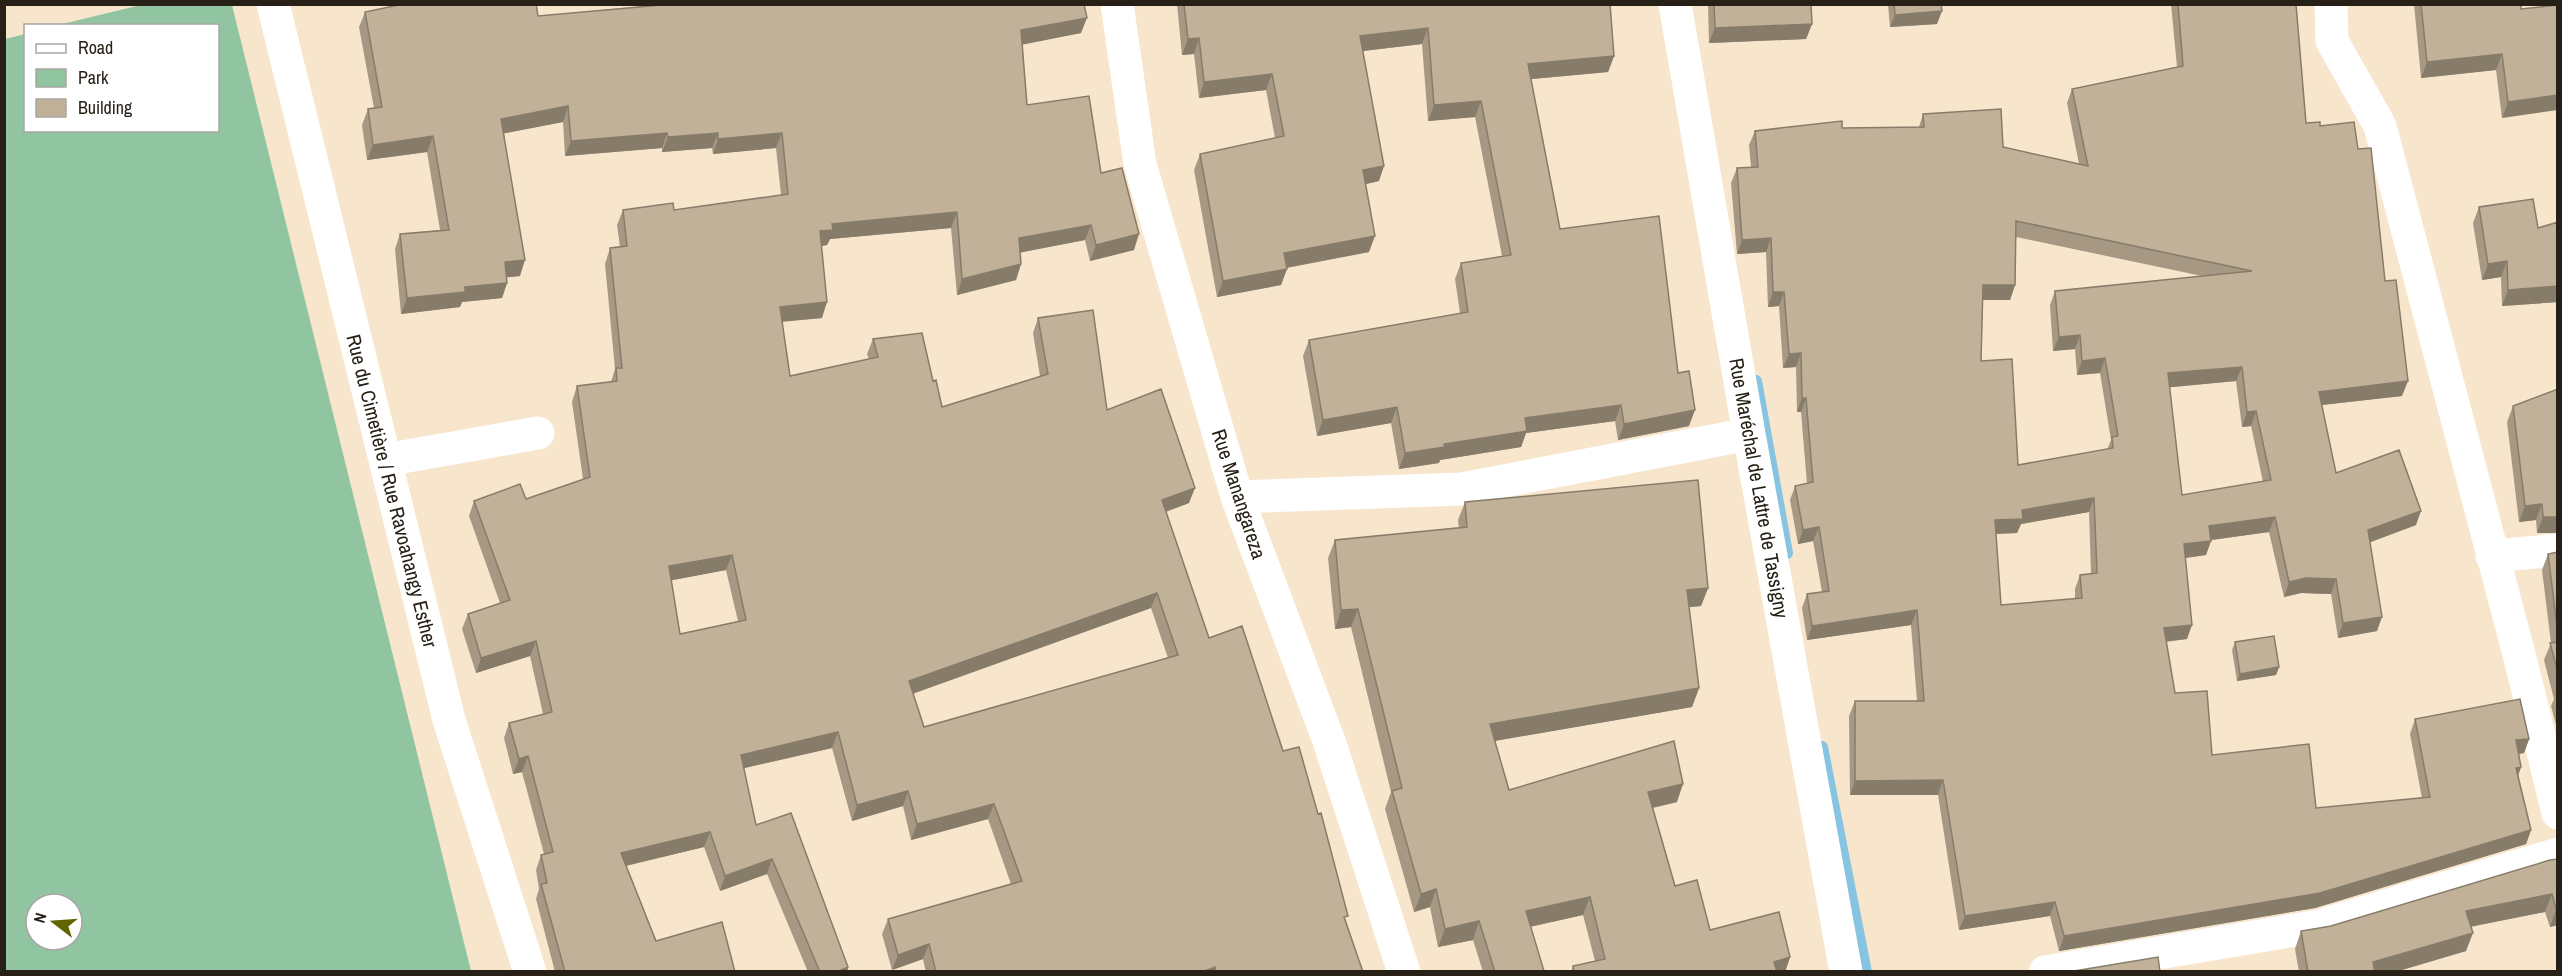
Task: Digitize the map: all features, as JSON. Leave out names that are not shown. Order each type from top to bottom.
[{"type":"street","name":"Rue du Cimetière / Rue Ravoahangy Esther","points":[[273,4],[449,720],[530,972]]},
{"type":"street","name":"Rue Manangareza","points":[[1117,4],[1140,164],[1237,497],[1329,741],[1404,972]]},
{"type":"street","name":"Rue Maréchal de Lattre de Tassigny","points":[[1675,4],[1749,434],[1846,972]]},
{"type":"street","points":[[2331,4],[2332,41],[2380,126],[2558,813]]},
{"type":"street","points":[[385,460],[538,433]]},
{"type":"street","points":[[1237,497],[1462,489],[1749,434]]},
{"type":"street","points":[[2492,556],[2558,550]]},
{"type":"street","points":[[2045,972],[2319,926],[2558,854]]},
{"type":"green space","points":[[141,5],[232,5],[471,971],[5,971],[5,39],[24,34],[24,132],[219,132],[219,24],[62,24]]},
{"type":"building","points":[[403,4],[536,4],[538,16],[673,4],[1084,4],[1087,18],[1021,30],[1027,105],[1089,96],[1101,173],[1122,168],[1139,234],[1096,245],[1091,225],[1019,238],[1021,264],[962,279],[957,212],[832,224],[833,230],[820,231],[827,302],[780,307],[790,376],[878,357],[873,339],[922,333],[933,381],[936,380],[942,407],[1048,374],[1038,318],[1093,310],[1107,410],[1161,389],[1195,488],[1162,500],[1209,638],[1242,626],[1283,751],[1299,747],[1318,814],[1321,813],[1348,916],[1344,917],[1363,972],[1216,972],[1215,967],[1202,972],[936,972],[929,944],[898,955],[888,919],[1022,881],[994,804],[917,824],[908,791],[857,805],[838,732],[741,755],[756,825],[791,813],[848,967],[837,972],[820,972],[772,859],[725,876],[710,832],[621,853],[656,941],[722,922],[735,972],[565,972],[541,884],[547,883],[541,855],[553,852],[528,756],[519,759],[509,723],[552,712],[536,641],[481,658],[468,614],[510,600],[474,501],[520,484],[526,499],[590,477],[577,386],[617,381],[616,368],[622,368],[610,248],[627,246],[623,210],[673,203],[674,210],[788,194],[782,133],[718,139],[718,133],[668,137],[667,133],[571,141],[568,106],[501,119],[525,260],[505,262],[507,283],[465,287],[465,292],[407,298],[400,234],[449,230],[433,136],[373,145],[368,109],[382,107],[365,12]],"holes":[[[732,555],[746,620],[680,634],[669,566]],[[1157,593],[1178,655],[924,727],[909,681]]]},
{"type":"building","points":[[1184,4],[1610,4],[1614,56],[1528,64],[1560,229],[1659,216],[1678,373],[1689,371],[1695,410],[1624,424],[1621,405],[1525,418],[1527,431],[1444,444],[1445,447],[1405,453],[1397,407],[1323,420],[1309,340],[1468,312],[1461,263],[1511,255],[1481,101],[1434,105],[1428,28],[1360,36],[1384,166],[1363,170],[1375,236],[1284,253],[1287,269],[1223,281],[1200,154],[1284,136],[1272,74],[1204,82],[1199,38],[1188,39]]},
{"type":"building","points":[[1714,4],[1811,4],[1812,24],[1715,28]]},
{"type":"building","points":[[1894,4],[1941,4],[1942,11],[1895,15]]},
{"type":"building","points":[[2178,4],[2296,4],[2306,123],[2320,122],[2320,126],[2354,122],[2358,149],[2371,148],[2385,281],[2396,280],[2408,381],[2319,392],[2336,473],[2399,450],[2421,511],[2368,530],[2382,617],[2343,623],[2336,579],[2306,578],[2289,582],[2275,517],[2209,526],[2211,541],[2184,544],[2192,625],[2164,628],[2175,693],[2207,691],[2212,755],[2309,744],[2316,808],[2430,797],[2415,719],[2520,699],[2529,739],[2516,740],[2521,767],[2516,768],[2531,830],[2320,893],[2064,936],[2055,902],[1965,916],[1943,780],[1855,781],[1855,701],[1924,701],[1917,610],[1812,626],[1807,594],[1829,591],[1819,527],[1803,530],[1795,486],[1813,482],[1806,398],[1802,398],[1801,353],[1789,354],[1784,292],[1773,292],[1771,238],[1742,240],[1737,168],[1758,167],[1755,131],[1842,121],[1842,128],[1924,127],[1923,114],[2001,109],[2003,147],[2088,166],[2072,89],[2183,66]],"holes":[[[2016,221],[2252,271],[2055,291],[2059,337],[2080,335],[2082,361],[2105,358],[2118,436],[2112,437],[2113,448],[2018,465],[2012,359],[1981,361],[1983,285],[2015,285]],[[2242,367],[2247,412],[2256,411],[2271,480],[2182,495],[2168,373]],[[2094,498],[2097,573],[2080,575],[2082,598],[2001,605],[1995,520],[2023,519],[2022,510]]]},
{"type":"building","points":[[2421,4],[2521,4],[2521,9],[2558,5],[2558,95],[2508,102],[2502,54],[2427,62]]},
{"type":"building","points":[[2533,199],[2538,228],[2558,222],[2558,286],[2508,290],[2507,261],[2488,264],[2479,207]]},
{"type":"building","points":[[2558,389],[2558,517],[2543,517],[2542,504],[2525,506],[2513,406]]},
{"type":"building","points":[[1698,480],[1708,588],[1687,590],[1699,688],[1490,724],[1509,790],[1674,741],[1683,784],[1648,792],[1675,886],[1697,880],[1710,930],[1779,912],[1790,957],[1774,962],[1777,972],[1574,972],[1573,966],[1605,959],[1590,897],[1526,911],[1544,971],[1495,972],[1479,921],[1445,929],[1436,889],[1421,894],[1392,791],[1402,788],[1358,609],[1341,610],[1335,540],[1467,527],[1465,502]]},
{"type":"building","points":[[2558,552],[2558,634],[2548,554]]},
{"type":"building","points":[[2274,636],[2279,667],[2240,674],[2235,642]]},
{"type":"building","points":[[2558,642],[2558,673],[2550,643]]},
{"type":"building","points":[[2558,859],[2558,909],[2556,909],[2552,894],[2466,911],[2473,933],[2373,962],[2375,972],[2308,972],[2301,931],[2331,926]]},
{"type":"building","points":[[2158,957],[2160,972],[2074,971]]},
{"type":"waterway","points":[[1756,381],[1787,553]]},
{"type":"waterway","points":[[1822,747],[1866,972]]}]
